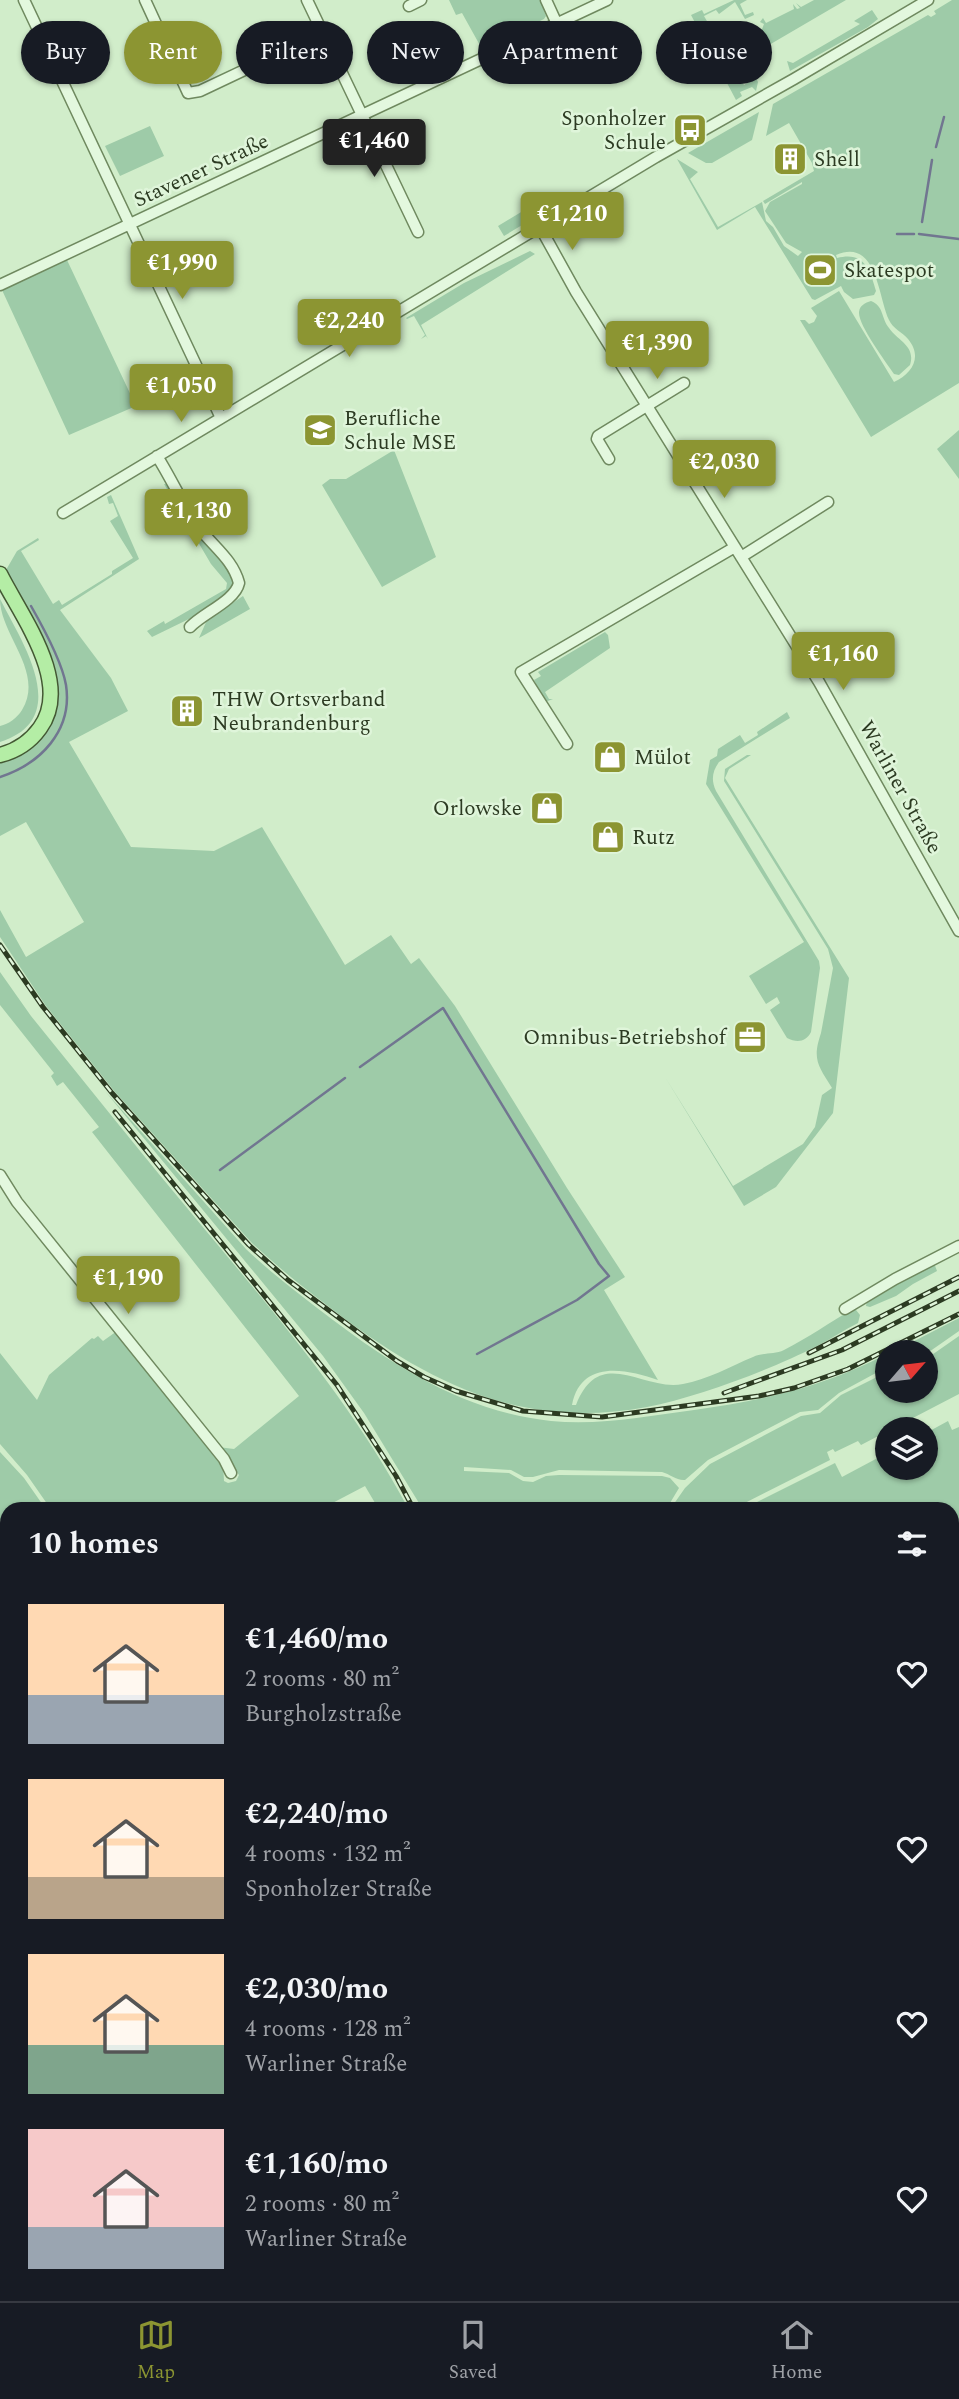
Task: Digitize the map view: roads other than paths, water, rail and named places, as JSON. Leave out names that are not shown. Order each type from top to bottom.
[{"type":"main road","points":[[0,574],[47,667],[52,690],[49,709],[38,731],[21,747],[0,755]]},
{"type":"street","points":[[24,0],[221,418]]},
{"type":"street","points":[[145,0],[188,93],[236,73]]},
{"type":"street","points":[[307,0],[317,21]]},
{"type":"street","points":[[409,6],[421,0]]},
{"type":"street","points":[[546,0],[556,21]]},
{"type":"street","name":"Stavener Straße","points":[[564,21],[607,0]]},
{"type":"street","points":[[64,513],[656,157],[842,52],[926,0]]},
{"type":"street","name":"Stavener Straße","points":[[0,285],[478,61]]},
{"type":"street","points":[[346,84],[418,232]]},
{"type":"street","name":"Warliner Straße","points":[[540,227],[576,292],[829,699],[959,930]]},
{"type":"street","points":[[609,459],[599,444],[598,436],[684,383]]},
{"type":"street","points":[[157,457],[199,527],[227,559],[239,583],[233,596],[201,615],[190,626]]},
{"type":"street","points":[[567,744],[521,672],[828,502]]},
{"type":"street","points":[[0,1175],[17,1202],[224,1459],[231,1473]]},
{"type":"street","points":[[845,1309],[959,1246]]},
{"type":"waterway","points":[[936,147],[944,117]]},
{"type":"waterway","points":[[922,222],[932,160]]},
{"type":"waterway","points":[[897,234],[914,234]]},
{"type":"waterway","points":[[919,234],[959,239]]},
{"type":"waterway","points":[[0,777],[28,764],[51,743],[59,731],[67,702],[61,666],[31,606]]},
{"type":"waterway","points":[[360,1067],[443,1008],[599,1264],[609,1276],[577,1300],[477,1354]]},
{"type":"waterway","points":[[220,1170],[345,1078]]},
{"type":"railway","points":[[0,945],[43,1007],[112,1093],[249,1245],[288,1280],[397,1361],[456,1391],[523,1411],[602,1417],[759,1396],[794,1388],[848,1369],[959,1314]]},
{"type":"railway","points":[[115,1112],[337,1385],[410,1502]]},
{"type":"railway","points":[[809,1353],[959,1277]]},
{"type":"railway","points":[[724,1393],[842,1350],[959,1291]]},
{"type":"place","name":"Sponholzer Schule","points":[[690,130]]},
{"type":"place","name":"Shell","points":[[790,159]]},
{"type":"place","name":"Skatespot","points":[[820,270]]},
{"type":"place","name":"Berufliche Schule MSE","points":[[320,430]]},
{"type":"place","name":"THW Ortsverband Neubrandenburg","points":[[187,711]]},
{"type":"place","name":"Mülot","points":[[610,757]]},
{"type":"place","name":"Orlowske","points":[[547,808]]},
{"type":"place","name":"Rutz","points":[[608,837]]},
{"type":"place","name":"Omnibus-Betriebshof","points":[[750,1037]]}]
